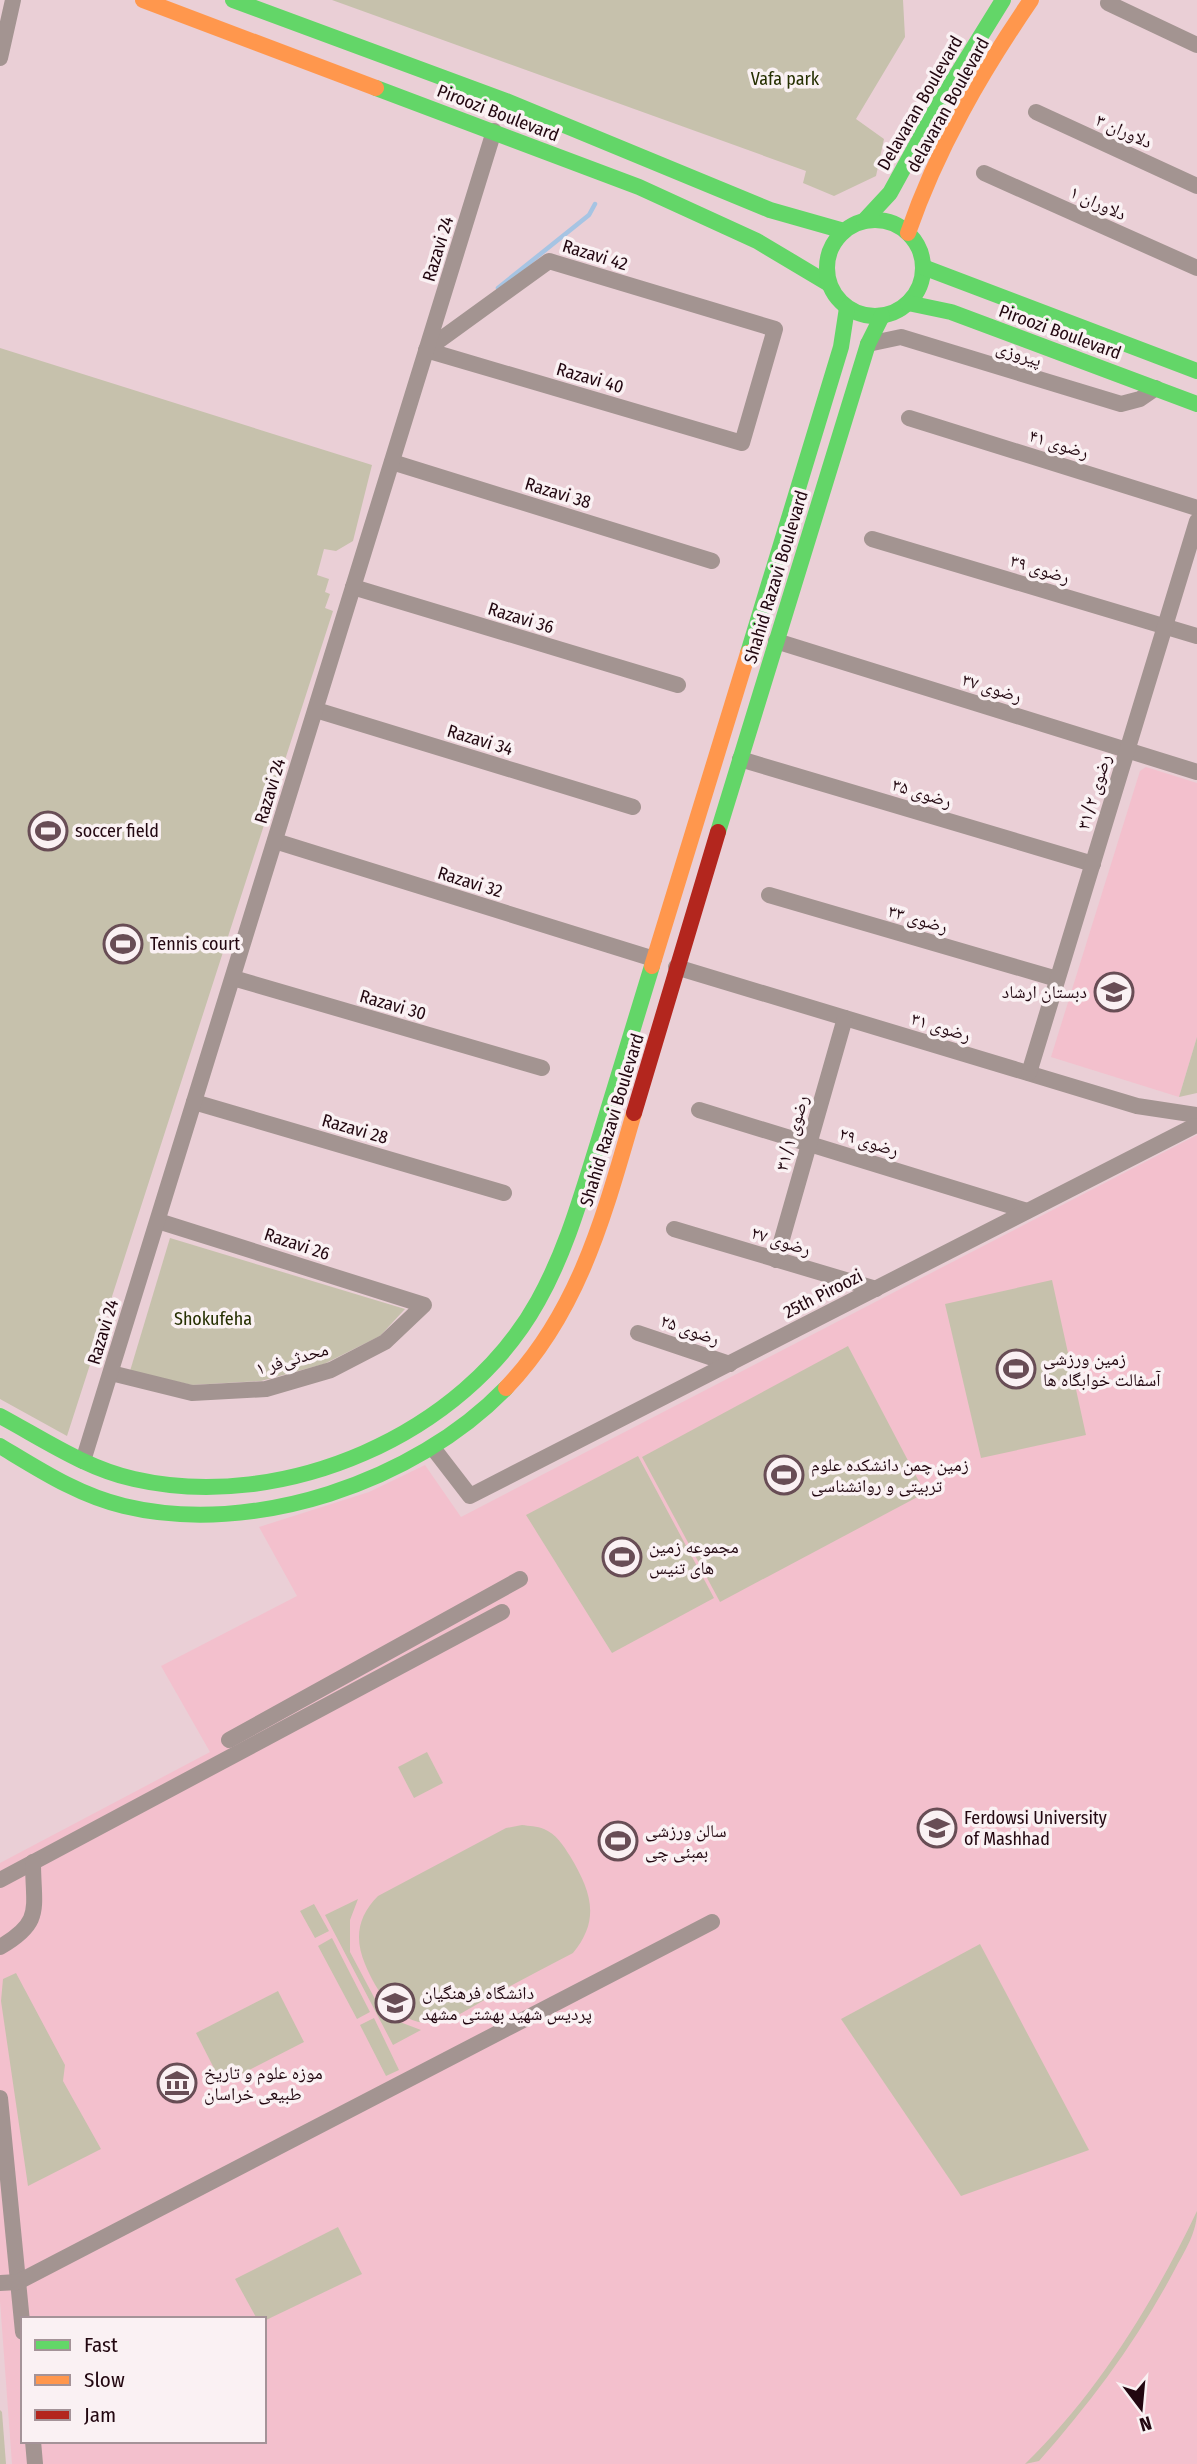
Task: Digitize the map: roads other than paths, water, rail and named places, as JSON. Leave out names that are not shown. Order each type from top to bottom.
[{"type":"street","name":"Piroozi Boulevard","points":[[143,0],[639,187],[757,241],[829,284]]},
{"type":"street","name":"Piroozi Boulevard","points":[[233,0],[506,101],[770,210],[844,231]]},
{"type":"street","name":"Delavaran Boulevard","points":[[864,221],[890,193],[940,102],[1003,0]]},
{"type":"street","name":"delavaran Boulevard","points":[[908,233],[935,162],[962,110],[1031,0]]},
{"type":"street","points":[[0,58],[16,2]]},
{"type":"street","points":[[1108,3],[1197,45]]},
{"type":"street","name":"دلاوران ۳","points":[[1036,112],[1197,186]]},
{"type":"street","name":"Razavi 24","points":[[83,1461],[494,131]]},
{"type":"street","name":"دلاوران ۱","points":[[984,173],[1197,268]]},
{"type":"street","points":[[880,220],[896,225],[908,233],[919,249],[923,267],[918,289],[908,303],[882,316],[863,315],[847,308],[829,284],[827,266],[832,246],[844,231],[864,221],[880,220]]},
{"type":"street","name":"Razavi 42","points":[[426,351],[549,261],[775,329],[742,443]]},
{"type":"street","name":"Piroozi Boulevard","points":[[923,267],[956,282],[1197,371]]},
{"type":"street","name":"Piroozi Boulevard","points":[[908,303],[951,312],[1197,404]]},
{"type":"street","name":"Shahid Razavi Boulevard","points":[[0,1416],[83,1461],[135,1479],[176,1485],[231,1485],[285,1477],[355,1457],[419,1425],[464,1391],[505,1351],[538,1304],[564,1251],[841,348],[847,308]]},
{"type":"street","name":"Shahid Razavi Boulevard","points":[[0,1446],[85,1493],[129,1506],[175,1512],[233,1511],[291,1504],[364,1482],[433,1448],[482,1411],[525,1368],[562,1317],[589,1261],[603,1220],[676,967],[776,641],[868,344],[882,316]]},
{"type":"street","name":"پیروزی","points":[[868,344],[901,337],[1121,404],[1140,400],[1156,388]]},
{"type":"street","name":"Razavi 40","points":[[426,351],[742,443]]},
{"type":"street","name":"رضوی ۴۱","points":[[909,418],[1197,508]]},
{"type":"street","name":"Razavi 38","points":[[392,462],[712,561]]},
{"type":"street","name":"رضوی ۳۱/۲","points":[[1029,1073],[1197,521]]},
{"type":"street","name":"رضوی ۳۹","points":[[872,539],[1197,636]]},
{"type":"street","name":"Razavi 36","points":[[354,587],[678,685]]},
{"type":"street","name":"رضوی ۳۷","points":[[776,641],[1197,772]]},
{"type":"street","name":"Razavi 34","points":[[316,710],[633,807]]},
{"type":"street","name":"رضوی ۳۵","points":[[740,759],[1093,863]]},
{"type":"street","name":"Razavi 32","points":[[275,841],[654,959]]},
{"type":"street","name":"رضوی ۳۳","points":[[769,895],[1058,979]]},
{"type":"street","points":[[654,959],[676,967]]},
{"type":"street","name":"رضوی ۳۱","points":[[676,967],[1138,1106],[1196,1120]]},
{"type":"street","name":"Razavi 30","points":[[233,978],[542,1068]]},
{"type":"street","name":"رضوی ۳۱/۱","points":[[776,1260],[845,1018]]},
{"type":"street","name":"Razavi 28","points":[[194,1102],[505,1193]]},
{"type":"street","name":"رضوی ۲۹","points":[[699,1110],[1027,1211]]},
{"type":"street","name":"25th Piroozi","points":[[433,1448],[470,1496],[1027,1211],[1196,1120]]},
{"type":"street","name":"Razavi 26","points":[[158,1221],[424,1305]]},
{"type":"street","name":"رضوی ۲۷","points":[[674,1229],[876,1289]]},
{"type":"street","name":"محدثی‌فر ۱","points":[[111,1373],[192,1393],[265,1390],[331,1370],[374,1348],[385,1342],[424,1305]]},
{"type":"street","name":"رضوی ۲۵","points":[[638,1333],[730,1364]]},
{"type":"street","points":[[229,1740],[520,1579]]},
{"type":"street","points":[[0,1880],[502,1612]]},
{"type":"street","points":[[0,1947],[23,1934],[33,1920],[33,1862]]},
{"type":"street","points":[[0,2283],[18,2282],[712,1922]]},
{"type":"street","points":[[0,2098],[22,2317]]},
{"type":"street","points":[[33,2443],[35,2464]]},
{"type":"waterway","points":[[498,288],[589,215],[595,204]]},
{"type":"place","name":"soccer field","points":[[48,831]]},
{"type":"place","name":"Tennis court","points":[[123,944]]},
{"type":"place","name":"دبستان ارشاد","points":[[1114,992]]},
{"type":"place","name":"زمین ورزشی آسفالت خوابگاه ها","points":[[1016,1369]]},
{"type":"place","name":"زمین چمن دانشکده علوم تربیتی و روانشناسی","points":[[784,1475]]},
{"type":"place","name":"مجموعه زمین های تنیس","points":[[622,1557]]},
{"type":"place","name":"Ferdowsi University of Mashhad","points":[[937,1828]]},
{"type":"place","name":"سالن ورزشی بمبئی چی","points":[[618,1841]]},
{"type":"place","name":"دانشگاه فرهنگیان پردیس شهید بهشتی مشهد","points":[[395,2003]]},
{"type":"place","name":"موزه علوم و تاریخ طبیعی خراسان","points":[[177,2083]]},
{"type":"park label","name":"Vafa park","points":[[785,79]]},
{"type":"park label","name":"Shokufeha","points":[[213,1319]]}]
